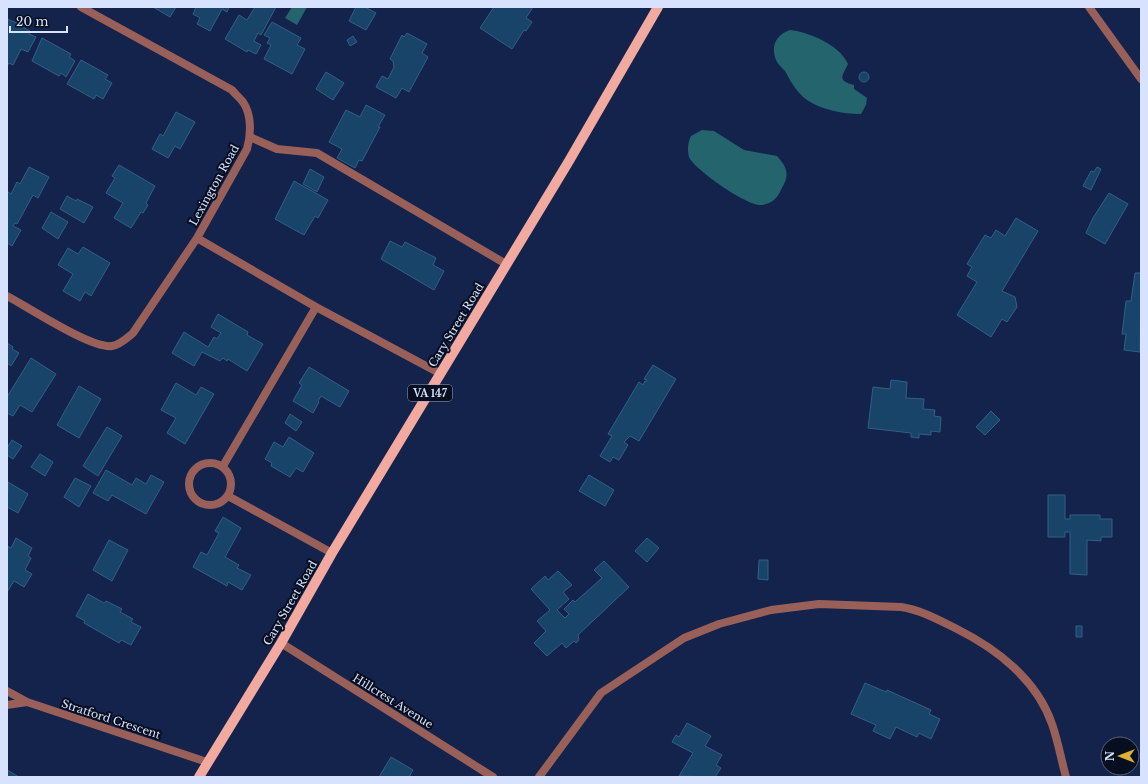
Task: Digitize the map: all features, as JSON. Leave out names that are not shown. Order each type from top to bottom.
[{"type":"main road","name":"Cary Street Road","points":[[199,777],[281,643],[332,553],[441,374],[658,7]]},
{"type":"street","name":"Lexington Road","points":[[81,7],[232,90],[244,102],[248,118],[250,137],[247,149],[197,238],[316,307],[441,374]]},
{"type":"street","points":[[1089,7],[1141,79]]},
{"type":"street","points":[[250,137],[277,149],[317,153],[506,264]]},
{"type":"street","points":[[7,296],[82,338],[102,346],[113,346],[122,342],[133,333],[197,238]]},
{"type":"street","points":[[223,466],[316,307]]},
{"type":"street","points":[[209,462],[217,463],[223,466],[230,474],[232,482],[228,496],[220,503],[212,505],[203,504],[194,497],[189,485],[190,477],[194,470],[201,464],[209,462]]},
{"type":"street","points":[[228,496],[332,553]]},
{"type":"street","points":[[539,777],[601,693],[684,638],[719,624],[771,610],[818,604],[901,606],[912,608],[982,641],[1017,669],[1037,695],[1052,723],[1066,777]]},
{"type":"street","name":"Hillcrest Avenue","points":[[281,643],[493,777]]},
{"type":"street","points":[[7,691],[27,702]]},
{"type":"street","name":"Stratford Crescent","points":[[7,705],[27,702],[208,762]]},
{"type":"shaded area","points":[[292,7],[307,7],[297,25],[285,18]]},
{"type":"shaded area","points":[[790,30],[806,33],[831,45],[844,57],[848,64],[842,77],[843,79],[845,82],[854,85],[854,89],[867,98],[866,105],[861,114],[826,109],[807,100],[797,91],[785,71],[777,62],[774,52],[777,39],[785,32]]},
{"type":"shaded area","points":[[702,130],[714,131],[744,150],[777,156],[783,163],[787,174],[785,182],[776,198],[770,203],[762,205],[755,204],[722,187],[693,163],[689,157],[689,143],[691,136]]},
{"type":"building","points":[[153,7],[176,7],[170,17]]},
{"type":"building","points":[[196,7],[229,7],[227,12],[222,9],[210,31],[197,24],[200,18],[193,14]]},
{"type":"building","points":[[255,7],[276,7],[261,35],[258,33],[254,41],[261,45],[256,54],[248,50],[247,52],[225,39],[239,15],[247,20]]},
{"type":"building","points":[[356,7],[365,7],[376,13],[366,30],[349,21]]},
{"type":"building","points":[[494,7],[533,7],[526,18],[532,22],[526,31],[524,30],[512,49],[480,28]]},
{"type":"building","points":[[7,19],[22,25],[21,26],[30,31],[29,34],[36,37],[28,52],[21,49],[13,65],[9,63],[7,66]]},
{"type":"building","points":[[272,22],[301,38],[297,45],[305,49],[292,74],[264,59],[271,45],[267,43],[270,38],[264,35]]},
{"type":"building","points":[[407,33],[427,44],[422,53],[428,57],[409,92],[402,88],[396,98],[376,87],[382,76],[388,79],[394,67],[393,61],[390,59],[402,35],[404,37]]},
{"type":"building","points":[[353,36],[357,42],[350,46],[347,40]]},
{"type":"building","points":[[42,38],[71,54],[69,57],[75,61],[66,77],[61,73],[59,76],[32,61]]},
{"type":"building","points":[[81,60],[108,75],[105,79],[112,83],[103,99],[96,95],[94,99],[67,84]]},
{"type":"building","points":[[326,72],[344,83],[333,100],[316,89]]},
{"type":"building","points":[[862,72],[866,72],[868,73],[868,81],[862,82],[859,79],[859,75]]},
{"type":"building","points":[[366,105],[385,115],[362,161],[359,160],[355,168],[337,158],[342,149],[329,142],[346,110],[360,117]]},
{"type":"building","points":[[176,112],[195,122],[180,149],[175,146],[168,158],[152,149],[160,134],[163,136]]},
{"type":"building","points":[[119,165],[155,186],[146,203],[148,205],[143,213],[141,212],[131,228],[114,218],[123,203],[106,193],[115,178],[112,176]]},
{"type":"building","points":[[29,167],[49,177],[38,198],[33,195],[17,224],[15,223],[13,226],[21,230],[12,246],[7,243],[7,191],[11,194],[17,182],[20,184]]},
{"type":"building","points":[[1097,167],[1101,169],[1091,190],[1083,186],[1091,171],[1094,172]]},
{"type":"building","points":[[310,169],[324,177],[317,192],[303,184]]},
{"type":"building","points":[[294,181],[328,200],[318,218],[315,216],[304,235],[275,219]]},
{"type":"building","points":[[1109,193],[1128,204],[1105,244],[1086,233],[1093,218]]},
{"type":"building","points":[[67,196],[93,207],[84,223],[60,209]]},
{"type":"building","points":[[51,212],[68,222],[58,239],[42,228]]},
{"type":"building","points":[[1016,218],[1038,231],[1002,291],[1015,297],[1017,307],[1007,322],[1002,319],[991,337],[957,315],[977,282],[967,276],[972,267],[967,264],[985,235],[991,238],[996,230],[1005,236]]},
{"type":"building","points":[[390,241],[402,247],[405,242],[436,258],[433,265],[444,271],[434,290],[381,259]]},
{"type":"building","points":[[83,247],[110,263],[91,296],[85,292],[80,301],[63,291],[73,274],[58,265],[68,248],[78,254]]},
{"type":"building","points":[[1135,273],[1141,273],[1140,352],[1124,350],[1126,334],[1122,334],[1126,301],[1131,301]]},
{"type":"building","points":[[218,314],[248,332],[247,335],[263,344],[247,371],[228,359],[227,361],[223,358],[220,361],[202,352],[194,366],[172,353],[184,332],[208,347],[214,337],[217,339],[221,333],[211,327]]},
{"type":"building","points":[[7,343],[13,347],[12,349],[19,353],[11,366],[7,363]]},
{"type":"building","points":[[31,358],[56,374],[32,412],[20,405],[13,416],[7,413],[7,397]]},
{"type":"building","points":[[653,365],[676,379],[639,441],[630,436],[624,442],[628,445],[619,460],[613,457],[610,462],[600,456],[612,436],[608,434],[639,382],[643,385],[645,381],[646,382],[647,380],[644,379]]},
{"type":"building","points":[[309,367],[349,391],[340,407],[321,396],[313,413],[293,401],[302,385],[299,383]]},
{"type":"building","points":[[891,380],[907,382],[906,398],[924,399],[923,409],[935,410],[934,416],[941,417],[940,432],[931,431],[931,435],[919,434],[919,438],[911,437],[911,433],[868,428],[873,387],[890,389]]},
{"type":"building","points":[[176,383],[196,395],[201,387],[214,394],[185,444],[167,433],[176,418],[161,410]]},
{"type":"building","points":[[79,386],[101,399],[79,438],[57,425]]},
{"type":"building","points":[[991,411],[1000,420],[985,435],[976,427]]},
{"type":"building","points":[[290,414],[302,422],[296,431],[285,423]]},
{"type":"building","points":[[107,427],[122,436],[98,476],[83,466]]},
{"type":"building","points":[[289,437],[314,453],[303,472],[296,468],[290,477],[271,466],[272,463],[265,459],[274,442],[283,447]]},
{"type":"building","points":[[12,440],[22,446],[13,459],[7,455],[7,448]]},
{"type":"building","points":[[40,454],[53,462],[45,476],[31,467]]},
{"type":"building","points":[[106,470],[132,485],[136,478],[146,484],[151,475],[164,482],[146,514],[112,495],[108,501],[93,493]]},
{"type":"building","points":[[589,475],[614,490],[605,506],[579,491]]},
{"type":"building","points":[[75,478],[91,486],[79,507],[64,497]]},
{"type":"building","points":[[8,482],[28,494],[18,513],[7,507]]},
{"type":"building","points":[[1048,495],[1065,495],[1065,519],[1070,519],[1070,515],[1100,515],[1100,519],[1112,519],[1112,537],[1101,537],[1101,541],[1087,540],[1087,575],[1070,574],[1070,532],[1065,532],[1065,537],[1048,537]]},
{"type":"building","points":[[223,517],[241,528],[225,557],[239,565],[237,568],[251,575],[242,590],[228,582],[227,586],[193,567],[201,552],[207,555],[219,533],[215,531]]},
{"type":"building","points":[[16,538],[32,548],[28,556],[31,558],[25,570],[32,574],[24,587],[14,581],[7,592],[7,546],[11,548]]},
{"type":"building","points":[[647,538],[659,548],[647,562],[635,551]]},
{"type":"building","points":[[109,540],[128,550],[112,581],[93,570]]},
{"type":"building","points":[[759,560],[768,560],[768,580],[758,579]]},
{"type":"building","points":[[604,561],[629,587],[578,635],[579,640],[576,643],[574,641],[566,648],[562,643],[547,656],[534,643],[546,631],[537,621],[550,610],[531,589],[545,576],[548,580],[558,571],[572,585],[563,592],[569,599],[557,610],[565,618],[569,614],[564,609],[573,600],[575,602],[602,578],[594,570]]},
{"type":"building","points":[[88,594],[104,603],[106,601],[122,609],[120,612],[133,619],[131,622],[141,627],[131,645],[121,640],[119,643],[84,623],[85,621],[76,616]]},
{"type":"building","points":[[1076,626],[1082,626],[1082,637],[1076,637]]},
{"type":"building","points":[[865,683],[886,692],[887,690],[931,710],[929,714],[940,719],[931,739],[919,733],[917,737],[896,727],[890,739],[873,731],[876,725],[851,714]]},
{"type":"building","points":[[687,723],[711,736],[705,746],[722,755],[716,765],[721,768],[715,777],[679,776],[693,753],[672,742],[676,735],[679,737]]},
{"type":"building","points":[[391,757],[413,770],[409,777],[379,777]]},
{"type":"building","points":[[7,770],[19,777],[7,777]]}]
